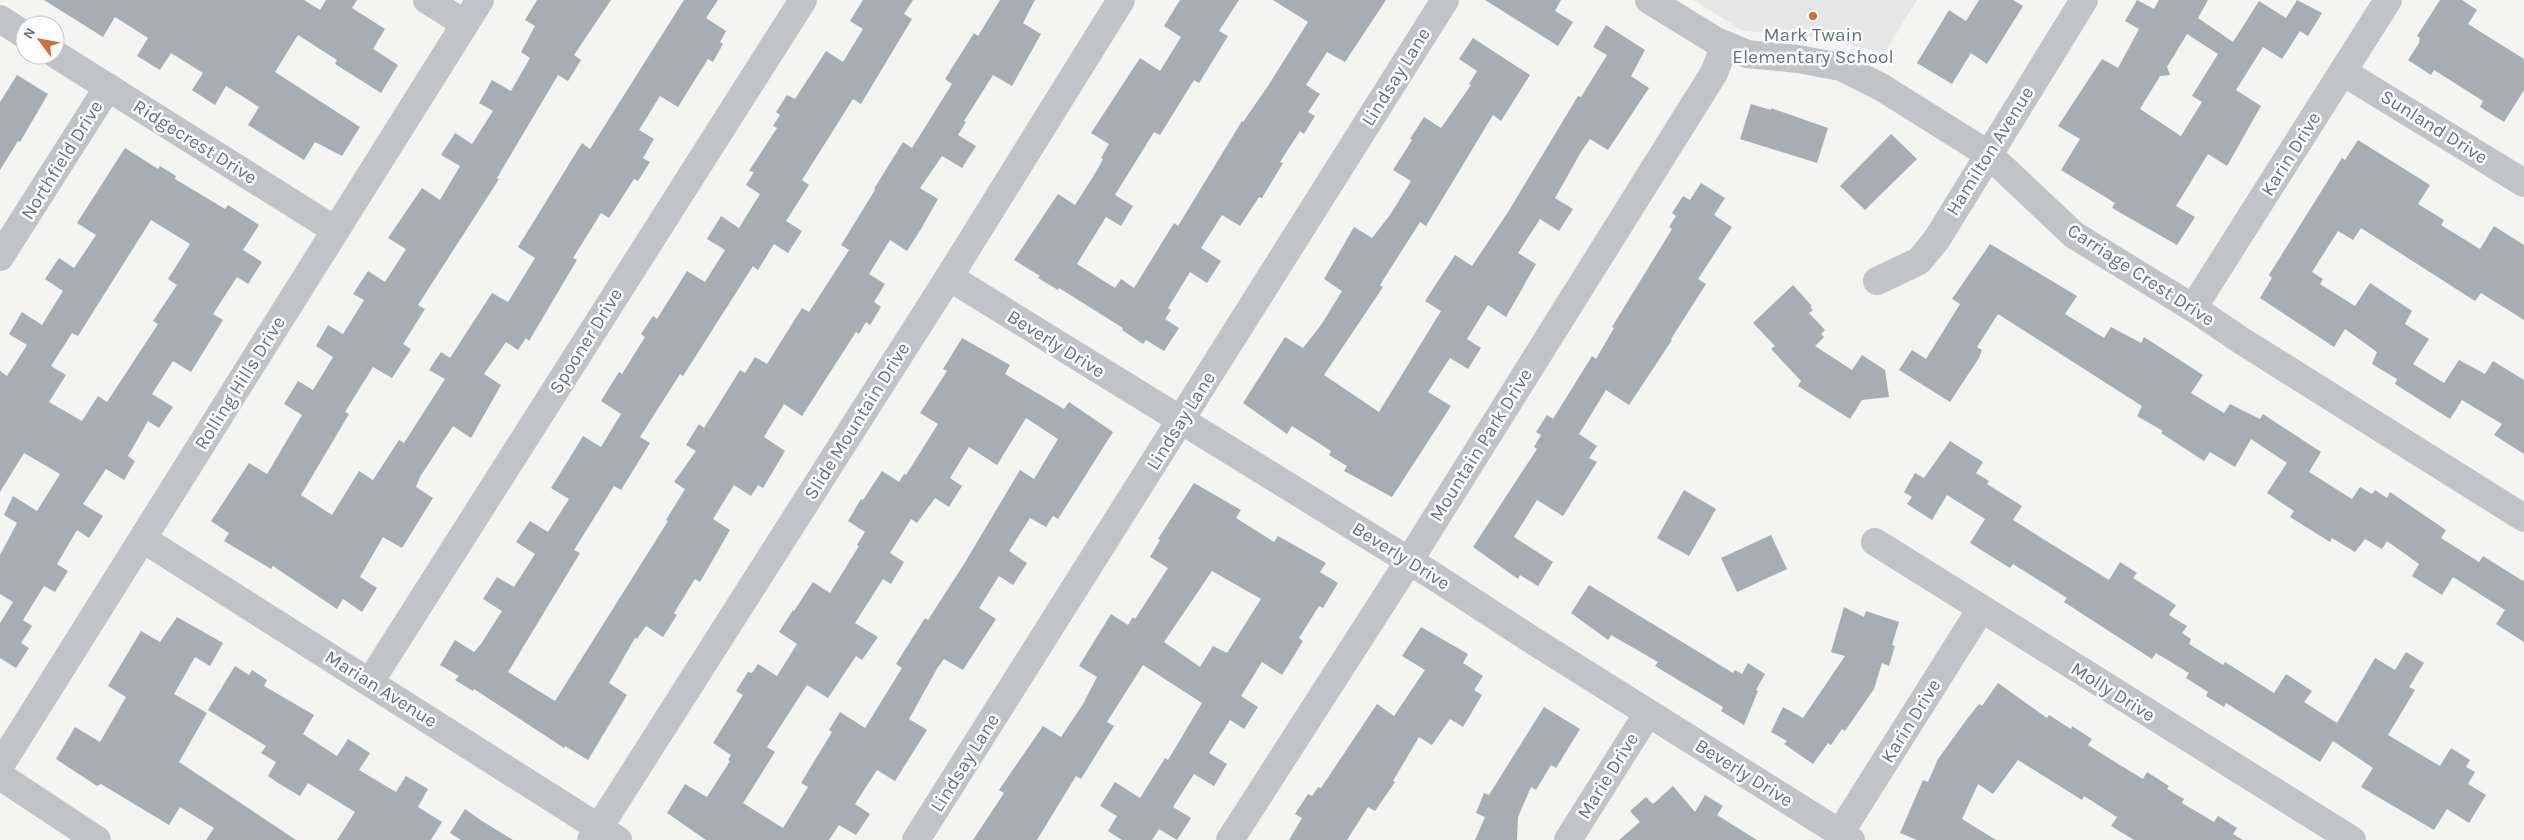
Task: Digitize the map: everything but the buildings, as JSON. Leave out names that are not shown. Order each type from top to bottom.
[{"type":"street","points":[[427,0],[465,24]]},
{"type":"street","name":"Rolling Hills Drive","points":[[0,766],[480,0]]},
{"type":"street","name":"Spooner Drive","points":[[370,682],[803,0]]},
{"type":"street","name":"Slide Mountain Drive","points":[[602,836],[1121,0]]},
{"type":"street","name":"Lindsay Lane","points":[[916,840],[1445,0]]},
{"type":"street","name":"Carriage Crest Drive","points":[[1649,0],[1725,45],[1747,54],[1798,59],[1841,67],[1881,87],[1988,154],[2074,235],[2193,308],[2242,341],[2524,518]]},
{"type":"street","name":"Hamilton Avenue","points":[[1876,281],[1920,261],[1937,239],[2084,0]]},
{"type":"street","name":"Karin Drive","points":[[2193,308],[2388,0]]},
{"type":"street","points":[[0,19],[15,29]]},
{"type":"street","name":"Mountain Park Drive","points":[[1230,840],[1409,561],[1714,72],[1725,45]]},
{"type":"street","name":"Ridgecrest Drive","points":[[65,60],[335,230]]},
{"type":"street","name":"Sunland Drive","points":[[2342,72],[2524,183]]},
{"type":"street","name":"Northfield Drive","points":[[0,257],[108,87]]},
{"type":"street","name":"Beverly Drive","points":[[949,277],[1180,422],[1409,561],[1846,837]]},
{"type":"street","name":"Marian Avenue","points":[[143,539],[370,682],[602,836]]},
{"type":"street","name":"Molly Drive","points":[[1875,542],[2352,840]]},
{"type":"street","name":"Karin Drive","points":[[1846,837],[1981,609]]},
{"type":"street","name":"Marie Drive","points":[[1568,840],[1648,713]]},
{"type":"street","points":[[0,776],[97,840]]},
{"type":"shaded area","name":"Mark Twain Elementary School","points":[[1693,0],[1917,0],[1884,53],[1816,37],[1743,31]]},
{"type":"place","name":"Mark Twain Elementary School","points":[[1813,16]]}]
